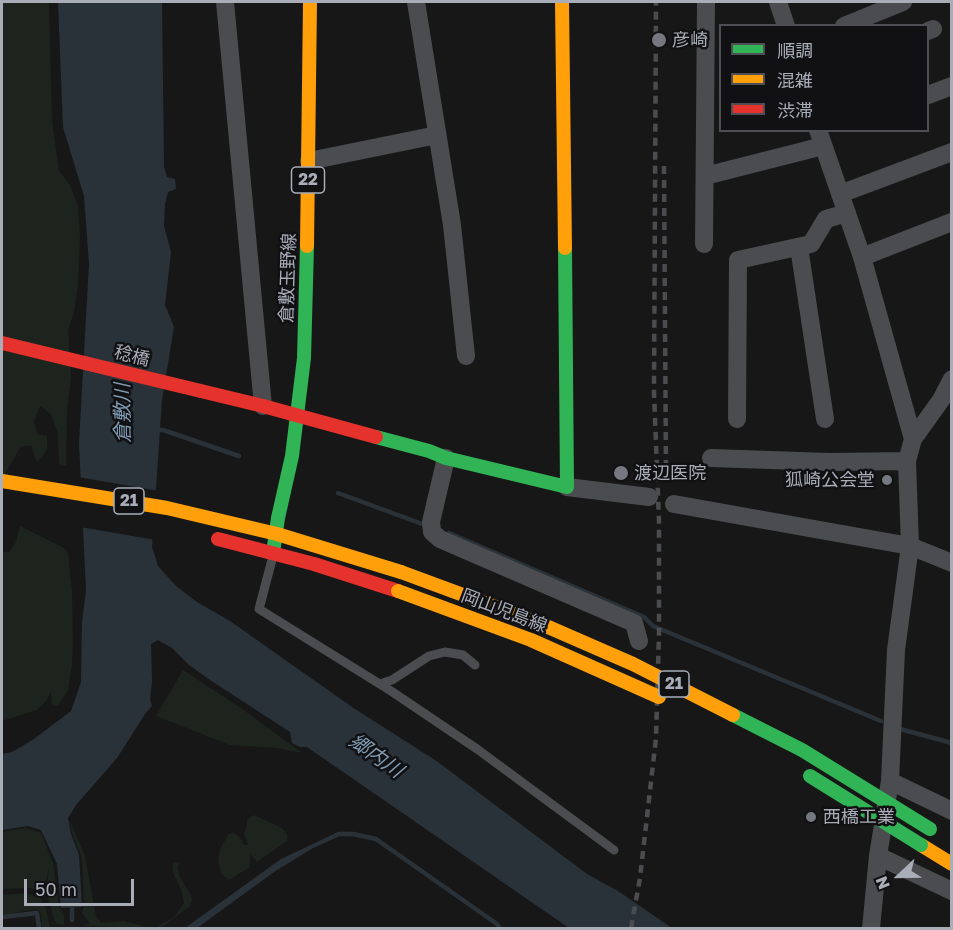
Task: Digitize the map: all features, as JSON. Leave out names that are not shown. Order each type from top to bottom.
[{"type":"main road","name":"倉敷玉野線","points":[[273,553],[298,415],[304,358],[310,2]]},
{"type":"main road","points":[[562,2],[567,487]]},
{"type":"main road","name":"稔橋","points":[[2,344],[259,405],[429,451],[446,458],[567,487]]},
{"type":"main road","name":"岡山児島線","points":[[2,481],[155,506],[255,528],[401,572],[539,622],[644,669],[792,745],[944,838]]},
{"type":"main road","name":"岡山児島線","points":[[208,537],[251,546],[398,591],[531,640],[672,703]]},
{"type":"main road","points":[[795,768],[951,864]]},
{"type":"street","points":[[225,2],[259,405]]},
{"type":"street","points":[[416,2],[452,225],[466,356]]},
{"type":"street","points":[[704,244],[705,176],[713,81],[706,2]]},
{"type":"street","points":[[778,2],[785,24]]},
{"type":"street","points":[[849,24],[903,2]]},
{"type":"street","points":[[929,94],[951,86]]},
{"type":"street","points":[[309,161],[437,135]]},
{"type":"street","points":[[705,176],[823,135],[840,194],[862,256],[913,439]]},
{"type":"street","points":[[840,194],[951,152]]},
{"type":"street","points":[[737,419],[738,260],[811,244],[825,219],[847,213]]},
{"type":"street","points":[[862,256],[951,222]]},
{"type":"street","points":[[799,247],[825,419]]},
{"type":"street","points":[[871,928],[878,856],[890,781],[896,650],[910,546],[908,461],[913,439],[941,400],[951,379]]},
{"type":"street","points":[[446,458],[431,522],[432,532],[440,539],[634,623],[639,641]]},
{"type":"street","points":[[711,458],[830,462],[908,461]]},
{"type":"street","points":[[567,487],[649,497]]},
{"type":"street","points":[[675,504],[910,546],[951,563]]},
{"type":"street","points":[[890,781],[951,811]]},
{"type":"street","points":[[878,856],[951,891]]},
{"type":"lane","points":[[273,553],[259,609],[380,684],[477,748],[614,850]]},
{"type":"lane","points":[[380,684],[392,680],[429,656],[445,652],[463,655],[476,665]]},
{"type":"shaded area","points":[[2,2],[49,2],[52,120],[59,171],[70,185],[78,206],[80,236],[78,285],[74,313],[68,330],[71,377],[67,412],[66,466],[59,464],[58,434],[51,414],[40,406],[34,421],[37,434],[47,436],[47,450],[37,462],[31,446],[21,446],[2,480]]},
{"type":"shaded area","points":[[20,526],[64,548],[68,553],[72,591],[72,664],[68,690],[58,706],[52,704],[51,691],[46,701],[37,710],[2,721],[2,552],[9,552],[16,542]]},
{"type":"shaded area","points":[[183,670],[241,708],[302,753],[277,748],[230,745],[156,716]]},
{"type":"shaded area","points":[[254,815],[282,828],[287,834],[287,841],[257,862],[250,854],[250,867],[229,880],[221,874],[218,859],[220,849],[228,835],[233,832],[239,836],[244,845],[248,845],[244,833],[247,820]]},
{"type":"shaded area","points":[[70,821],[85,856],[96,916],[101,923],[124,921],[146,927],[157,927],[174,917],[184,903],[181,889],[173,873],[173,863],[181,862],[177,867],[192,899],[190,906],[161,928],[82,926],[89,922],[82,913],[84,905],[82,858]]},
{"type":"shaded area","points":[[26,828],[41,833],[53,863],[59,906],[64,914],[64,925],[57,924],[54,919],[46,891],[50,862],[44,891],[29,888],[2,889],[2,832]]},
{"type":"shaded area","points":[[26,893],[40,898],[46,909],[50,928],[42,928],[41,914],[38,909],[2,915],[2,895]]},
{"type":"water","points":[[58,2],[162,2],[164,167],[167,177],[175,179],[176,189],[168,192],[165,204],[164,226],[171,252],[165,305],[174,327],[162,400],[152,547],[158,566],[176,586],[197,602],[230,621],[352,707],[438,762],[587,874],[618,891],[672,928],[569,928],[307,747],[300,747],[292,743],[290,732],[207,678],[189,665],[172,648],[158,640],[151,644],[150,699],[152,706],[117,758],[76,805],[68,818],[79,855],[82,907],[61,908],[57,864],[41,830],[28,826],[2,830],[2,754],[12,752],[34,739],[71,711],[81,682],[82,622],[86,591],[79,443],[89,264],[84,196],[63,127]]},
{"type":"water","points":[[338,832],[349,832],[313,848],[274,872],[197,928],[185,928],[281,859]]},
{"type":"pier","points":[[78,477],[159,491],[156,540],[80,527]]},
{"type":"waterway","points":[[156,430],[163,430],[239,456]]},
{"type":"waterway","points":[[338,493],[425,525]]},
{"type":"waterway","points":[[449,533],[644,617],[653,626],[881,721]]},
{"type":"waterway","points":[[900,729],[952,743]]},
{"type":"waterway","points":[[339,834],[353,834],[376,839],[500,928]]},
{"type":"waterway","points":[[72,902],[72,920]]},
{"type":"waterway","points":[[2,917],[37,913],[39,928]]},
{"type":"railway","points":[[631,928],[640,878],[656,738],[659,634],[659,521],[654,392],[656,2]]},
{"type":"railway","points":[[664,166],[666,475]]},
{"type":"traffic: fast","points":[[273,553],[278,518],[292,456],[304,358],[307,246]]},
{"type":"traffic: fast","points":[[376,437],[429,451],[446,458],[567,487],[565,248]]},
{"type":"traffic: fast","points":[[733,715],[802,750],[930,829]]},
{"type":"traffic: fast","points":[[810,776],[921,845]]},
{"type":"traffic: slow","points":[[307,246],[310,2]]},
{"type":"traffic: slow","points":[[562,2],[565,248]]},
{"type":"traffic: slow","points":[[2,481],[167,508],[277,534],[401,572]]},
{"type":"traffic: slow","points":[[401,572],[539,623],[633,664],[733,715]]},
{"type":"traffic: slow","points":[[398,591],[531,640],[659,697]]},
{"type":"traffic: slow","points":[[921,845],[952,864]]},
{"type":"traffic: jam","points":[[2,343],[263,406],[376,437]]},
{"type":"traffic: jam","points":[[218,539],[314,564],[398,591]]},
{"type":"place","name":"彦崎","points":[[659,40]]},
{"type":"place","name":"渡辺医院","points":[[621,473]]},
{"type":"place","name":"狐崎公会堂","points":[[887,480]]},
{"type":"place","name":"西橋工業","points":[[811,817]]},
{"type":"water label","name":"倉敷川","points":[[123,413]]},
{"type":"water label","name":"郷内川","points":[[376,756]]}]
